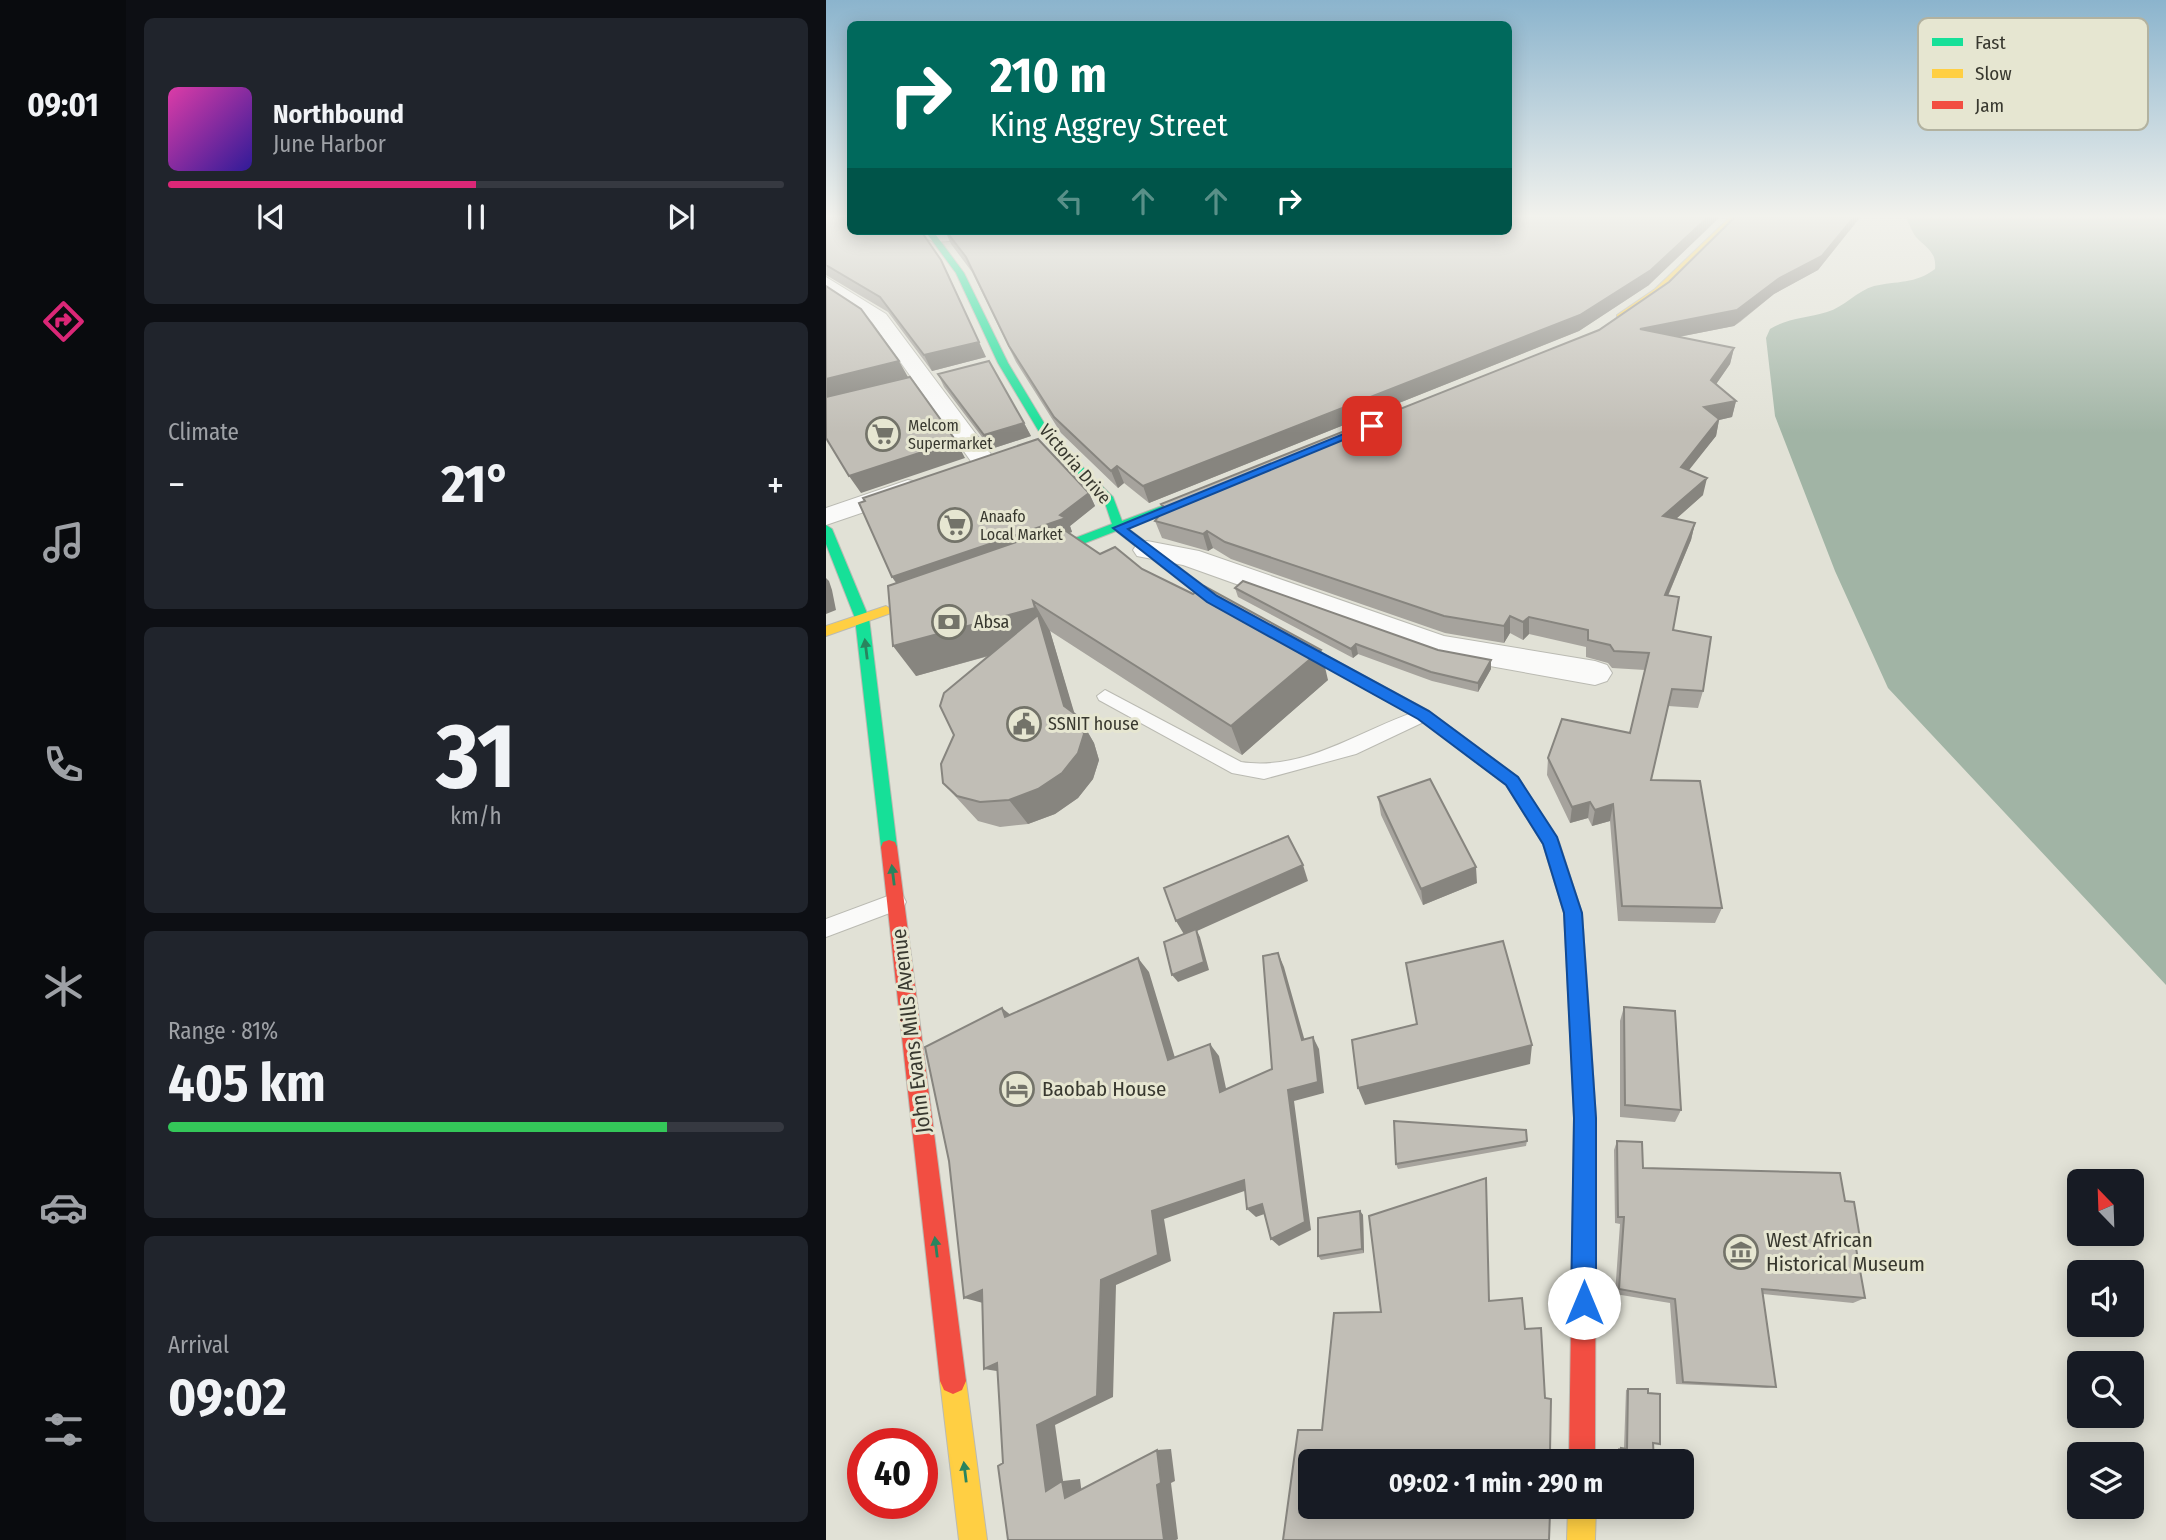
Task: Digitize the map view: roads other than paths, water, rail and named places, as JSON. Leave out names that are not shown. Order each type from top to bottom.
[{"type":"street","points":[[834,289],[879,318],[984,462]]},
{"type":"street","name":"Victoria Drive","points":[[968,289],[1003,363],[1049,440],[1109,499],[1119,528],[1212,599],[1424,715],[1512,781],[1551,842],[1573,913],[1585,1118],[1582,1449]]},
{"type":"street","points":[[1604,328],[1660,289]]},
{"type":"street","points":[[977,370],[1003,363]]},
{"type":"street","points":[[901,389],[951,376]]},
{"type":"street","points":[[958,471],[1049,440]]},
{"type":"street","points":[[826,517],[932,480]]},
{"type":"street","points":[[1017,564],[1119,528],[1220,487]]},
{"type":"street","name":"John Evans Mills Avenue","points":[[826,529],[862,618],[973,1540]]},
{"type":"street","points":[[1147,550],[1189,557],[1440,646],[1595,673]]},
{"type":"street","points":[[826,631],[901,604]]},
{"type":"street","points":[[1581,1540],[1582,1519]]},
{"type":"lane","points":[[1105,696],[1238,768],[1264,772],[1350,750],[1424,715]]},
{"type":"lane","points":[[826,928],[896,902]]},
{"type":"place","name":"Melcom Supermarket","points":[[883,434]]},
{"type":"place","name":"Anaafo Local Market","points":[[955,525]]},
{"type":"place","name":"Absa","points":[[949,622]]},
{"type":"place","name":"SSNIT house","points":[[1024,724]]},
{"type":"place","name":"Baobab House","points":[[1017,1089]]},
{"type":"place","name":"West African Historical Museum","points":[[1741,1252]]}]
